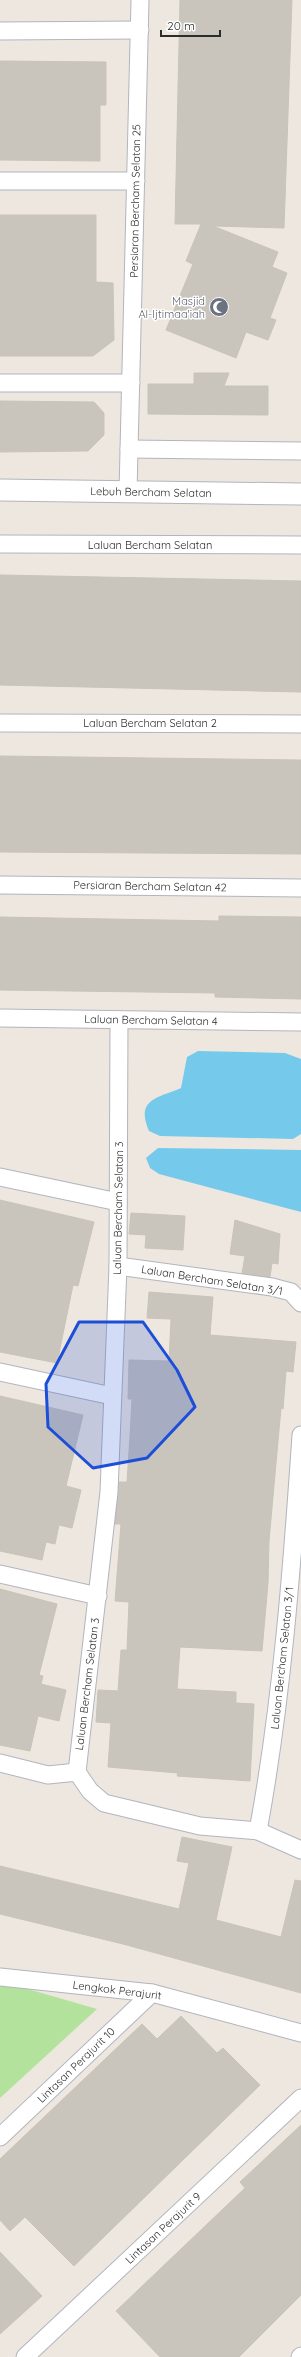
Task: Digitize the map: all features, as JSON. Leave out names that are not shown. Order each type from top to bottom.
[{"type":"street","name":"Persiaran Bercham Selatan 25","points":[[128,492],[140,0]]},
{"type":"street","points":[[0,31],[140,30]]},
{"type":"street","points":[[0,181],[136,181]]},
{"type":"street","points":[[0,383],[130,383]]},
{"type":"street","points":[[129,449],[301,451]]},
{"type":"street","name":"Lebuh Bercham Selatan","points":[[0,490],[301,494]]},
{"type":"street","name":"Laluan Bercham Selatan","points":[[0,544],[301,545]]},
{"type":"street","name":"Laluan Bercham Selatan 2","points":[[0,723],[301,724]]},
{"type":"street","name":"Persiaran Bercham Selatan 42","points":[[0,885],[301,888]]},
{"type":"street","name":"Laluan Bercham Selatan 4","points":[[0,1018],[301,1022]]},
{"type":"street","name":"Laluan Bercham Selatan 3","points":[[76,1772],[98,1596],[109,1492],[118,1266],[119,1020]]},
{"type":"street","points":[[0,1176],[118,1202]]},
{"type":"street","name":"Laluan Bercham Selatan 3/1","points":[[118,1266],[272,1287],[291,1292],[301,1303]]},
{"type":"street","points":[[0,1372],[112,1396]]},
{"type":"street","name":"Laluan Bercham Selatan 3/1","points":[[258,1831],[270,1765],[292,1563],[301,1435]]},
{"type":"street","points":[[0,1574],[98,1596]]},
{"type":"street","points":[[0,1763],[42,1774],[76,1772],[90,1791],[104,1803],[200,1826],[258,1831],[301,1850]]},
{"type":"street","name":"Lengkok Perajurit","points":[[0,1977],[152,1993],[301,2033]]},
{"type":"street","name":"Lintasan Perajurit 10","points":[[0,2138],[152,1993]]},
{"type":"street","name":"Lintasan Perajurit 9","points":[[25,2357],[301,2098]]},
{"type":"highlighted area","points":[[79,1322],[143,1322],[177,1370],[195,1407],[147,1458],[93,1468],[48,1427],[46,1384]]},
{"type":"green space","points":[[0,1981],[97,2009],[0,2098]]},
{"type":"water","points":[[198,1051],[285,1053],[301,1059],[301,1134],[293,1139],[160,1136],[149,1131],[145,1120],[147,1106],[151,1101],[181,1088],[187,1057]]},
{"type":"water","points":[[158,1148],[301,1150],[301,1212],[159,1174],[150,1168],[146,1158]]},
{"type":"building","points":[[180,0],[292,0],[284,228],[213,226],[278,252],[272,267],[287,273],[270,318],[276,320],[268,340],[246,332],[236,358],[166,330],[193,264],[186,261],[201,224],[175,224]]},
{"type":"building","points":[[0,61],[106,62],[106,105],[100,105],[100,161],[0,160]]},
{"type":"building","points":[[0,215],[96,215],[96,282],[113,283],[114,340],[93,356],[0,356]]},
{"type":"building","points":[[194,373],[229,373],[224,386],[268,386],[268,415],[148,414],[148,384],[194,384]]},
{"type":"building","points":[[0,401],[94,402],[104,413],[104,435],[88,451],[0,452]]},
{"type":"building","points":[[0,575],[301,581],[301,692],[0,685]]},
{"type":"building","points":[[0,756],[301,760],[301,854],[0,852]]},
{"type":"building","points":[[219,916],[301,917],[301,999],[215,997],[215,993],[0,990],[0,917],[219,921]]},
{"type":"building","points":[[0,1200],[94,1222],[78,1286],[73,1285],[57,1363],[0,1352]]},
{"type":"building","points":[[131,1213],[185,1216],[183,1250],[145,1248],[146,1235],[129,1234]]},
{"type":"building","points":[[235,1220],[280,1234],[278,1264],[272,1263],[270,1277],[242,1273],[245,1256],[230,1254]]},
{"type":"building","points":[[149,1292],[213,1297],[210,1335],[296,1342],[293,1372],[286,1371],[283,1409],[281,1408],[269,1541],[268,1583],[262,1651],[180,1647],[177,1689],[236,1692],[236,1703],[254,1704],[250,1781],[177,1776],[178,1773],[108,1767],[111,1723],[96,1722],[98,1690],[118,1691],[121,1650],[127,1650],[129,1602],[115,1601],[121,1524],[115,1524],[119,1482],[127,1482],[132,1399],[128,1399],[129,1360],[169,1361],[171,1319],[147,1318]]},
{"type":"building","points":[[0,1396],[83,1415],[66,1486],[81,1490],[72,1528],[59,1525],[55,1544],[46,1542],[42,1560],[0,1551]]},
{"type":"building","points":[[0,1589],[57,1604],[39,1675],[43,1676],[41,1684],[66,1690],[59,1721],[38,1716],[30,1751],[0,1745]]},
{"type":"building","points":[[182,1837],[232,1847],[216,1920],[281,1937],[295,1880],[301,1881],[301,1993],[123,1944],[0,1914],[0,1866],[179,1909],[189,1863],[177,1861]]},
{"type":"building","points":[[181,2016],[217,2053],[223,2048],[260,2085],[74,2266],[25,2217],[10,2231],[0,2220],[0,2159],[142,2024],[157,2039]]},
{"type":"building","points":[[301,2125],[301,2295],[239,2357],[160,2357],[116,2311],[245,2188],[240,2182]]},
{"type":"building","points":[[0,2252],[42,2296],[0,2334]]},
{"type":"place","name":"Masjid Al-Ijtimaa'iah","points":[[219,307]]}]
